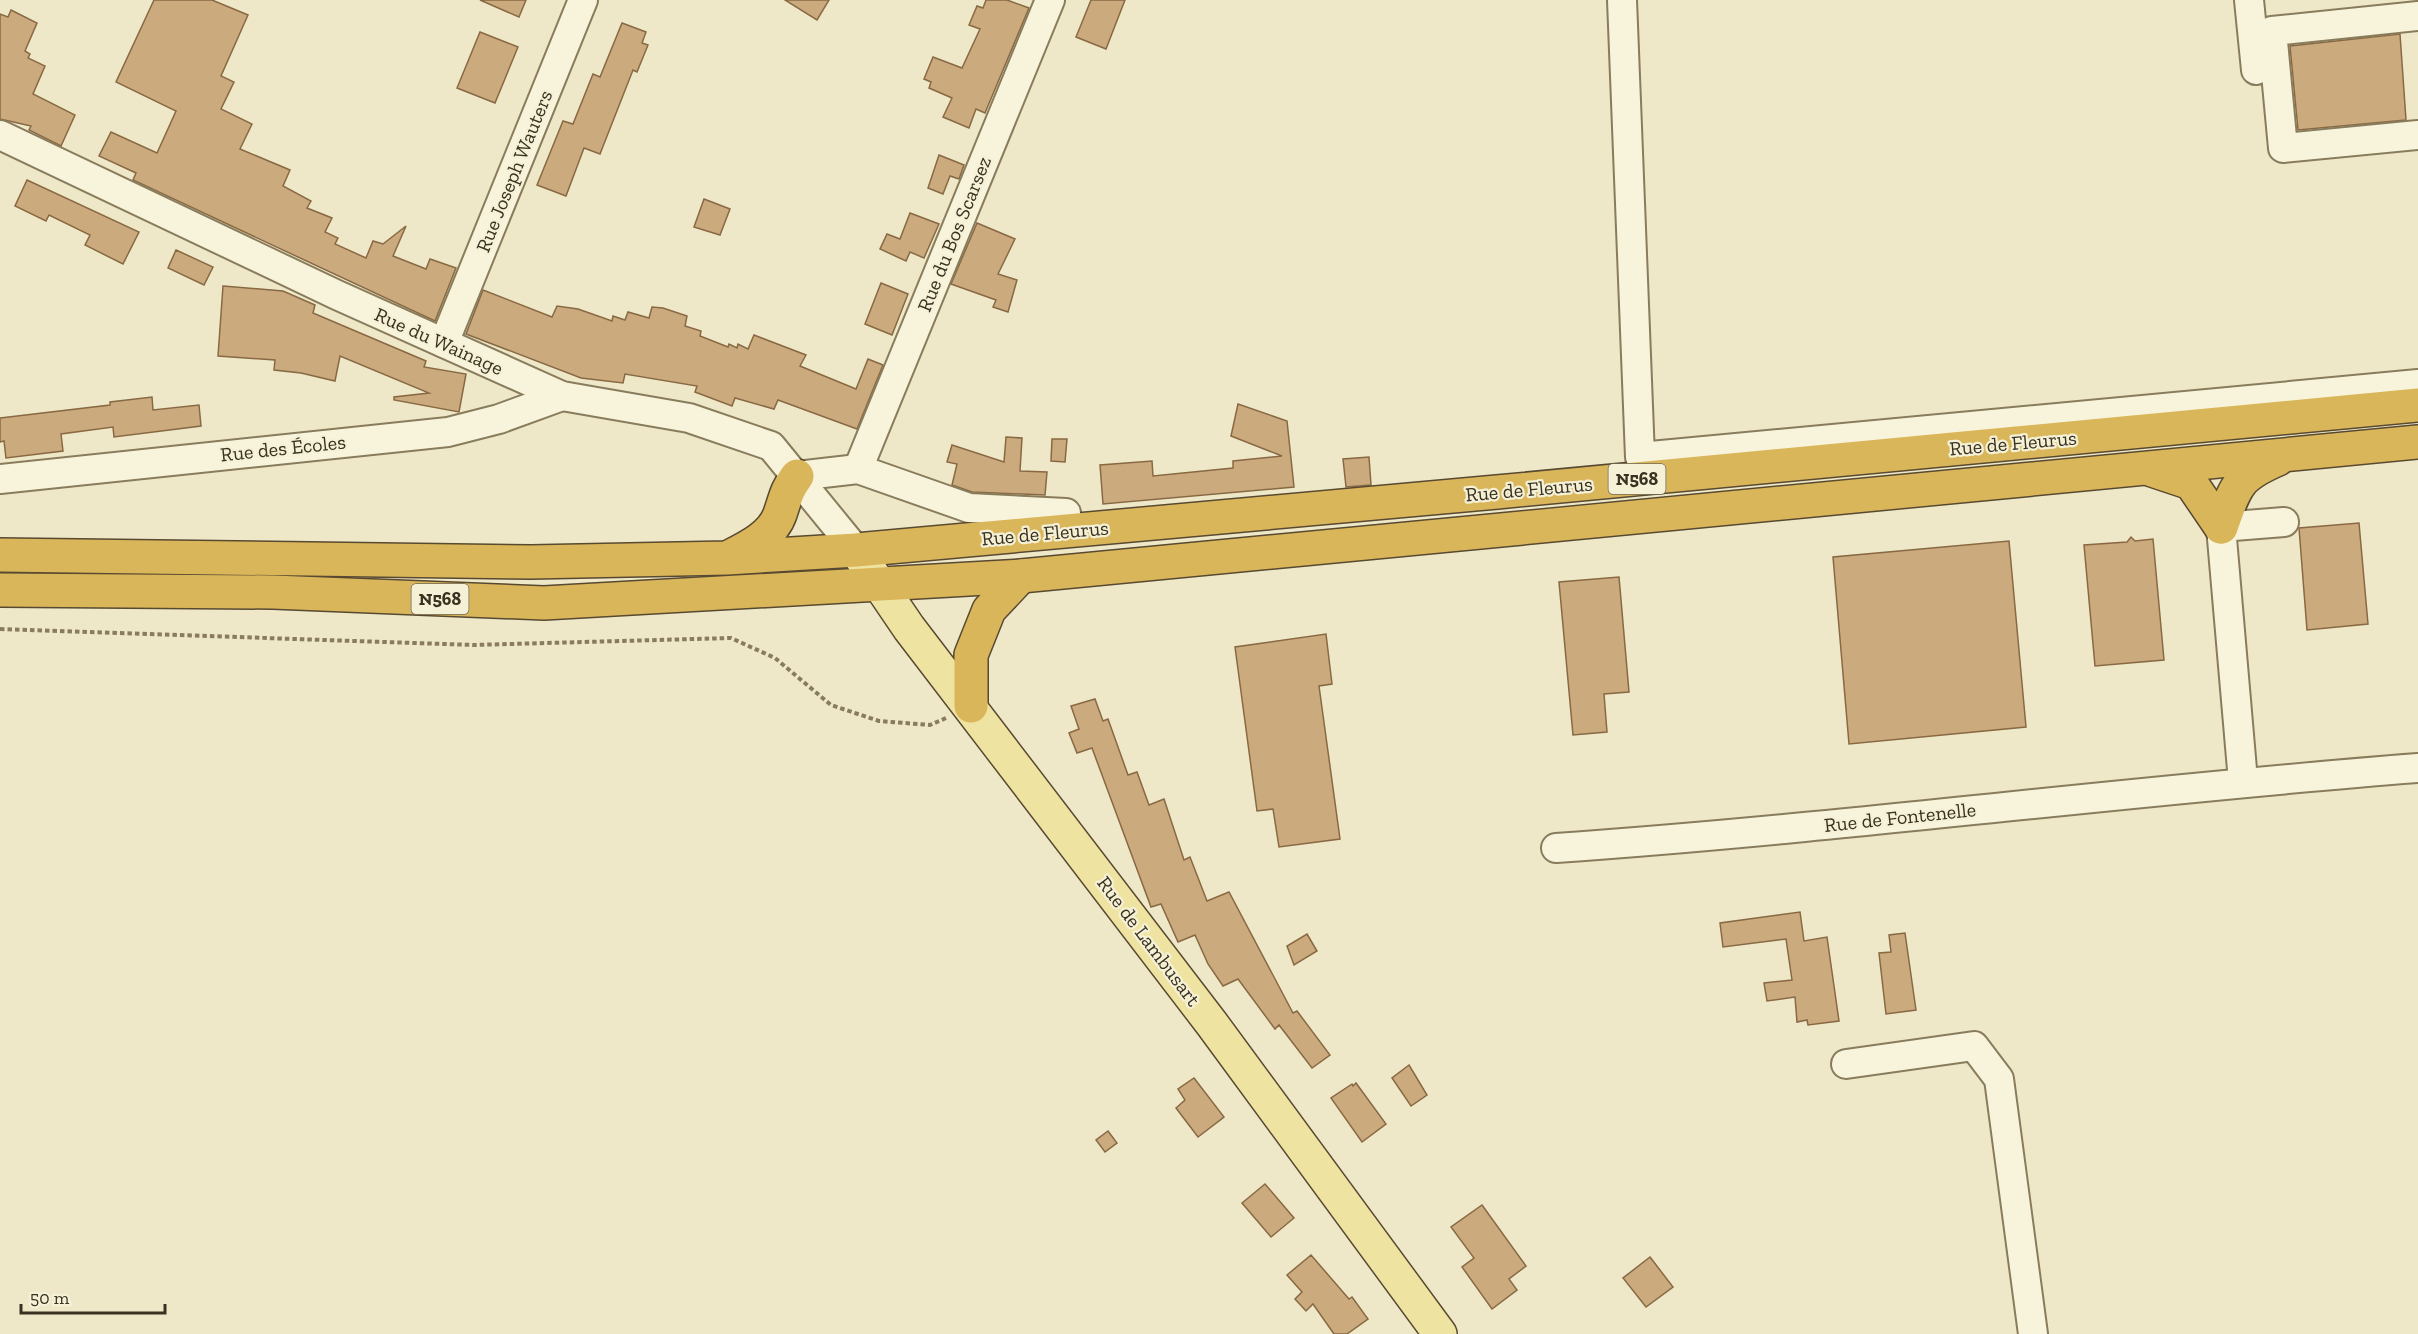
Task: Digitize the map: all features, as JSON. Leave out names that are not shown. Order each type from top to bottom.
[{"type":"highway","name":"Rue de Fleurus","points":[[856,550],[2418,405]]},
{"type":"highway","name":"Rue de Fleurus","points":[[879,585],[1022,576],[2418,442]]},
{"type":"highway","points":[[2221,527],[2241,479],[2254,469],[2288,454]]},
{"type":"highway","points":[[1497,492],[1523,475],[1575,463],[1640,457]]},
{"type":"highway","points":[[2141,467],[2176,476],[2191,483],[2221,527]]},
{"type":"highway","points":[[727,558],[752,545],[774,526],[780,515],[784,493],[797,476]]},
{"type":"highway","name":"N568","points":[[0,555],[531,562],[727,558],[856,550]]},
{"type":"highway","points":[[971,706],[971,655],[978,637],[989,610],[1022,576]]},
{"type":"highway","name":"N568","points":[[0,590],[273,592],[544,603],[879,585]]},
{"type":"main road","name":"Rue de Lambusart","points":[[856,550],[879,585],[1212,1024],[1440,1334]]},
{"type":"street","name":"Rue Joseph Wauters","points":[[444,343],[583,0]]},
{"type":"street","name":"Rue du Bos Scarsez","points":[[858,469],[1050,0]]},
{"type":"street","points":[[1622,0],[1640,457],[2418,384]]},
{"type":"street","points":[[2249,0],[2264,142]]},
{"type":"street","points":[[2418,16],[2272,32],[2283,148],[2418,135]]},
{"type":"street","name":"Rue du Wainage","points":[[0,135],[562,396],[689,418],[771,446],[856,550]]},
{"type":"street","name":"Rue des Écoles","points":[[0,478],[448,432],[500,419],[562,396]]},
{"type":"street","name":"Rue de Fleurus","points":[[797,476],[858,469],[969,508],[1066,513]]},
{"type":"street","points":[[2243,781],[2221,527],[2284,522]]},
{"type":"street","name":"Rue de Fontenelle","points":[[1557,848],[1706,838],[2243,781],[2418,768]]},
{"type":"street","points":[[1846,1064],[1974,1046],[1999,1079],[2033,1334]]},
{"type":"path","points":[[0,629],[473,645],[731,638],[775,658],[831,705],[879,721],[930,725],[971,706]]},
{"type":"building","points":[[154,0],[212,0],[248,15],[221,76],[234,82],[221,109],[252,124],[240,149],[290,170],[283,186],[311,201],[307,208],[332,218],[325,232],[338,238],[335,244],[366,258],[373,241],[383,244],[406,226],[393,256],[426,269],[430,259],[456,268],[435,321],[133,180],[136,173],[99,156],[111,132],[157,153],[176,111],[116,82]]},
{"type":"building","points":[[480,0],[526,0],[519,17]]},
{"type":"building","points":[[785,0],[829,0],[817,20]]},
{"type":"building","points":[[986,0],[1007,0],[1029,8],[985,113],[976,109],[969,128],[943,117],[952,98],[929,88],[931,82],[924,79],[933,57],[962,68],[980,29],[969,25],[977,6],[983,8]]},
{"type":"building","points":[[1091,0],[1125,0],[1106,49],[1076,37]]},
{"type":"building","points":[[11,10],[37,23],[25,51],[30,54],[28,58],[45,66],[33,94],[75,115],[61,146],[29,130],[31,126],[0,119],[0,14],[8,17]]},
{"type":"building","points":[[622,23],[646,32],[642,43],[648,45],[637,72],[633,70],[600,154],[584,148],[566,196],[537,185],[563,121],[573,124],[593,74],[600,77]]},
{"type":"building","points":[[480,32],[518,47],[495,103],[457,88]]},
{"type":"building","points":[[2400,34],[2406,120],[2298,130],[2290,46]]},
{"type":"building","points":[[939,155],[964,165],[959,179],[950,176],[943,194],[928,188]]},
{"type":"building","points":[[27,180],[139,232],[123,264],[85,245],[90,235],[49,215],[46,221],[15,206]]},
{"type":"building","points":[[704,199],[730,209],[720,235],[694,227]]},
{"type":"building","points":[[910,213],[939,224],[924,258],[910,252],[906,261],[880,249],[887,234],[900,239]]},
{"type":"building","points":[[977,223],[1015,239],[998,274],[1017,280],[1008,312],[993,307],[996,300],[951,284]]},
{"type":"building","points":[[176,250],[213,267],[204,285],[168,268]]},
{"type":"building","points":[[881,283],[908,294],[892,335],[865,324]]},
{"type":"building","points":[[223,286],[283,291],[315,305],[313,313],[426,361],[424,367],[466,374],[459,412],[394,400],[394,397],[429,393],[340,356],[335,381],[301,373],[274,370],[275,360],[218,356]]},
{"type":"building","points":[[483,290],[552,317],[557,306],[578,309],[612,321],[613,316],[625,320],[628,312],[649,318],[652,307],[663,308],[687,316],[685,326],[701,331],[700,336],[728,347],[729,344],[737,348],[738,344],[748,349],[754,335],[806,355],[800,366],[856,389],[868,359],[883,365],[857,429],[778,400],[774,409],[735,398],[732,406],[695,392],[697,386],[625,374],[623,383],[581,378],[466,334]]},
{"type":"building","points":[[152,397],[153,410],[199,405],[201,426],[114,437],[113,427],[61,434],[63,451],[6,458],[4,441],[0,442],[0,418],[110,405],[110,402]]},
{"type":"building","points":[[1238,404],[1287,421],[1294,487],[1103,504],[1100,465],[1152,461],[1153,476],[1233,468],[1233,461],[1282,456],[1231,436]]},
{"type":"building","points":[[1006,437],[1022,438],[1020,471],[1047,472],[1045,495],[972,492],[952,485],[957,464],[947,462],[952,445],[1004,462]]},
{"type":"building","points":[[1052,439],[1067,439],[1065,462],[1051,461]]},
{"type":"building","points":[[1369,457],[1371,485],[1346,487],[1343,459]]},
{"type":"building","points":[[2359,523],[2368,624],[2307,630],[2299,528]]},
{"type":"building","points":[[2131,537],[2135,541],[2153,539],[2164,660],[2095,666],[2084,545],[2127,542]]},
{"type":"building","points":[[2009,541],[2026,727],[1849,744],[1833,557]]},
{"type":"building","points":[[1619,577],[1629,692],[1604,694],[1607,732],[1573,735],[1559,582]]},
{"type":"building","points":[[1326,634],[1332,684],[1319,686],[1340,839],[1279,847],[1273,809],[1257,811],[1235,647]]},
{"type":"building","points":[[1095,699],[1103,721],[1108,719],[1128,775],[1137,772],[1149,805],[1164,799],[1184,860],[1190,857],[1207,901],[1229,892],[1293,1013],[1297,1011],[1330,1055],[1312,1068],[1279,1025],[1275,1029],[1238,979],[1223,986],[1208,964],[1195,935],[1178,942],[1161,904],[1151,907],[1092,748],[1077,753],[1069,733],[1079,729],[1071,706]]},
{"type":"building","points":[[1800,912],[1804,941],[1827,937],[1839,1021],[1808,1025],[1807,1020],[1797,1022],[1795,997],[1767,1001],[1764,983],[1792,980],[1786,939],[1723,947],[1720,923]]},
{"type":"building","points":[[1905,933],[1916,1010],[1886,1014],[1879,953],[1891,952],[1889,935]]},
{"type":"building","points":[[1307,934],[1317,951],[1294,965],[1287,946]]},
{"type":"building","points":[[1409,1065],[1427,1095],[1411,1106],[1392,1078]]},
{"type":"building","points":[[1194,1078],[1224,1117],[1198,1137],[1176,1108],[1185,1100],[1178,1089]]},
{"type":"building","points":[[1356,1083],[1386,1124],[1362,1142],[1331,1098]]},
{"type":"building","points":[[1108,1131],[1117,1143],[1105,1152],[1096,1140]]},
{"type":"building","points":[[1265,1184],[1294,1218],[1271,1237],[1242,1203]]},
{"type":"building","points":[[1482,1205],[1526,1266],[1509,1279],[1517,1290],[1492,1309],[1462,1267],[1474,1258],[1451,1227]]},
{"type":"building","points":[[1311,1255],[1349,1299],[1352,1297],[1368,1319],[1347,1334],[1334,1334],[1313,1304],[1306,1311],[1295,1299],[1302,1292],[1287,1275]]},
{"type":"building","points":[[1650,1257],[1673,1287],[1646,1307],[1623,1278]]}]
